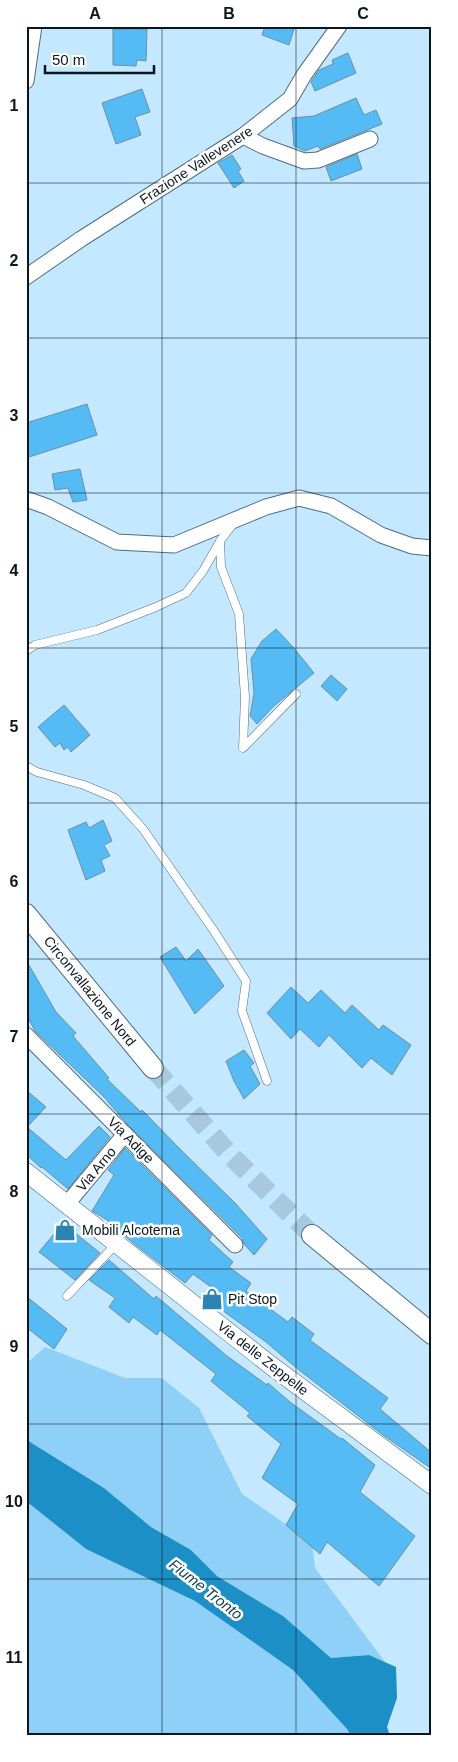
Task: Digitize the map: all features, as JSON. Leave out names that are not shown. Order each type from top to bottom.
[{"type":"main road","name":"Circonvallazione Nord","points":[[26,914],[153,1068]]},
{"type":"main road","points":[[312,1235],[432,1334]]},
{"type":"street","points":[[26,81],[34,26]]},
{"type":"street","name":"Frazione Vallevenere","points":[[26,277],[89,234],[243,136],[290,99],[304,75],[339,26]]},
{"type":"street","points":[[243,136],[263,146],[304,161],[318,160],[370,139]]},
{"type":"street","points":[[26,499],[48,507],[117,542],[174,545],[266,506],[299,498],[332,506],[381,535],[412,546],[432,548]]},
{"type":"street","name":"Via Adige","points":[[26,1034],[235,1245]]},
{"type":"street","name":"Via Arno","points":[[67,1204],[125,1134]]},
{"type":"street","name":"Via delle Zeppelle","points":[[28,1176],[117,1243],[269,1364],[432,1485]]},
{"type":"lane","points":[[26,651],[35,645],[97,630],[156,607],[186,592],[203,571],[220,541],[236,520]]},
{"type":"lane","points":[[220,541],[221,567],[239,614],[245,697],[243,748],[296,694]]},
{"type":"lane","points":[[26,766],[37,772],[84,785],[115,798],[143,829],[214,931],[246,981],[242,1011],[267,1081]]},
{"type":"lane","points":[[67,1296],[117,1243]]},
{"type":"shaded area","points":[[45,1347],[125,1378],[162,1378],[199,1408],[242,1494],[312,1542],[315,1568],[385,1662],[369,1655],[331,1658],[283,1616],[217,1576],[191,1550],[151,1527],[104,1488],[30,1442],[26,1438],[26,1364]]},
{"type":"shaded area","points":[[26,1501],[86,1549],[195,1601],[293,1670],[347,1729],[351,1736],[26,1736]]},
{"type":"water","name":"Fiume Tronto","points":[[26,1438],[104,1488],[151,1527],[191,1550],[217,1576],[283,1616],[331,1658],[369,1655],[396,1667],[397,1698],[387,1727],[390,1736],[351,1736],[347,1729],[293,1670],[195,1601],[86,1549],[26,1501]]},
{"type":"building","points":[[265,26],[295,26],[289,45],[262,35]]},
{"type":"building","points":[[113,29],[147,29],[146,61],[137,60],[136,66],[113,65]]},
{"type":"building","points":[[348,53],[356,73],[315,91],[311,82],[319,70],[333,64],[332,60]]},
{"type":"building","points":[[142,89],[150,112],[135,117],[141,135],[116,144],[102,103]]},
{"type":"building","points":[[356,98],[364,115],[376,110],[382,124],[320,149],[318,146],[305,151],[294,146],[292,118],[314,116]]},
{"type":"building","points":[[357,154],[362,169],[331,181],[326,167]]},
{"type":"building","points":[[232,155],[241,169],[238,171],[244,181],[234,188],[218,163]]},
{"type":"building","points":[[87,404],[97,435],[26,458],[26,423]]},
{"type":"building","points":[[80,469],[87,500],[73,502],[68,488],[55,490],[52,474]]},
{"type":"building","points":[[276,629],[314,673],[274,706],[257,724],[250,716],[254,693],[251,659],[262,641]]},
{"type":"building","points":[[331,675],[347,689],[337,701],[321,686]]},
{"type":"building","points":[[64,705],[90,735],[71,752],[68,747],[64,750],[60,743],[55,747],[38,727]]},
{"type":"building","points":[[103,820],[112,841],[104,845],[110,856],[101,860],[105,871],[86,880],[68,830],[86,822],[89,828]]},
{"type":"building","points":[[176,947],[186,961],[198,949],[224,986],[195,1014],[160,957]]},
{"type":"building","points":[[26,960],[56,1012],[76,1033],[73,1036],[109,1078],[107,1079],[141,1112],[142,1110],[235,1203],[267,1239],[254,1255],[244,1244],[242,1238],[128,1125],[104,1097],[35,1031],[26,1014]]},
{"type":"building","points":[[291,987],[308,1003],[321,990],[345,1013],[352,1005],[379,1030],[383,1025],[411,1045],[392,1075],[371,1058],[362,1068],[329,1035],[319,1047],[300,1029],[291,1039],[267,1013]]},
{"type":"building","points":[[244,1050],[254,1063],[250,1066],[260,1084],[244,1099],[226,1061]]},
{"type":"building","points":[[26,1090],[46,1107],[27,1127],[66,1160],[99,1126],[110,1137],[68,1189],[26,1154]]},
{"type":"building","points":[[125,1148],[212,1235],[209,1240],[233,1262],[229,1267],[251,1283],[246,1291],[288,1322],[292,1317],[314,1334],[310,1340],[388,1398],[380,1409],[432,1453],[432,1469],[383,1435],[266,1342],[215,1305],[222,1295],[193,1274],[185,1283],[133,1243],[107,1220],[92,1211],[114,1175],[108,1170]]},
{"type":"building","points":[[63,1223],[100,1253],[75,1280],[39,1252]]},
{"type":"building","points":[[109,1260],[154,1299],[156,1296],[227,1356],[267,1385],[268,1383],[290,1402],[342,1438],[375,1465],[360,1492],[415,1536],[379,1586],[327,1542],[320,1554],[286,1525],[298,1504],[262,1478],[281,1444],[247,1416],[250,1413],[211,1381],[216,1374],[160,1330],[157,1335],[133,1317],[129,1323],[109,1307],[115,1298],[89,1280]]},
{"type":"building","points":[[26,1296],[67,1329],[54,1349],[26,1327]]},
{"type":"tunnel","points":[[153,1068],[229,1154],[312,1235]]},
{"type":"place","name":"Mobili Alcotema","points":[[65,1230]]},
{"type":"place","name":"Pit Stop","points":[[212,1299]]}]
